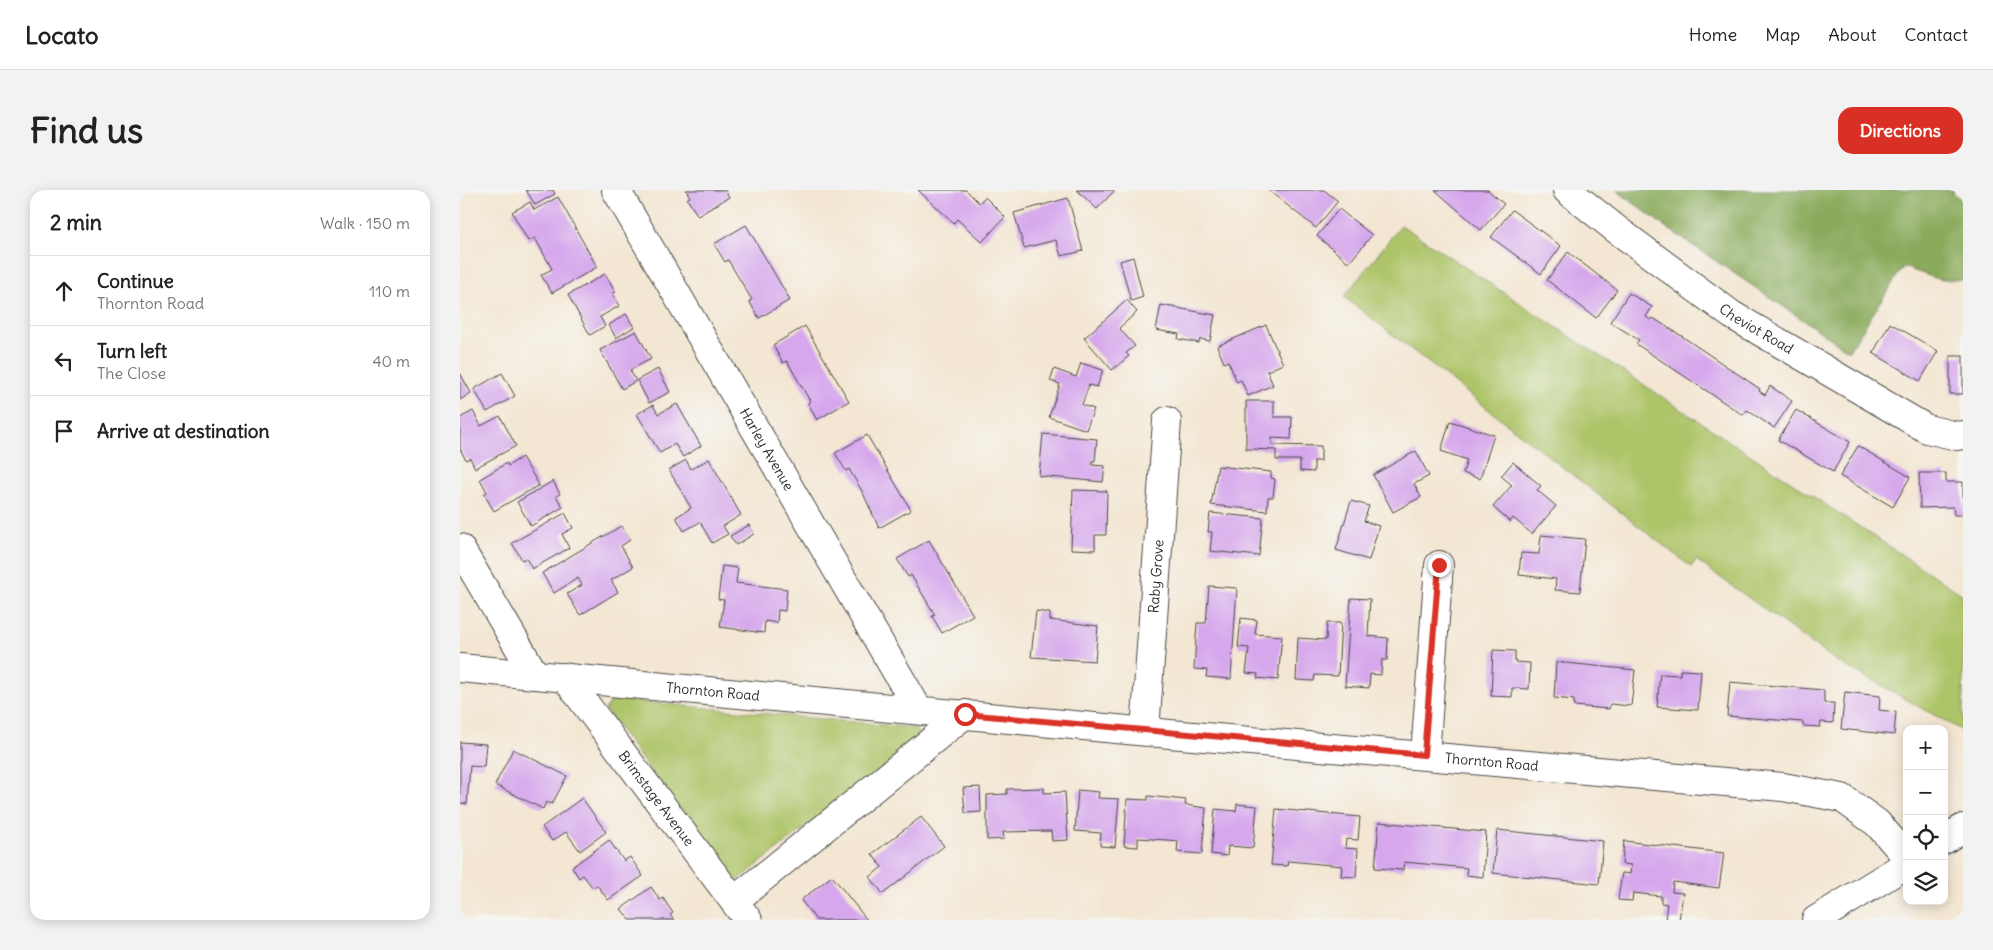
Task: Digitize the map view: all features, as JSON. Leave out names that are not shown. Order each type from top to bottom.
[{"type":"street","name":"Harley Avenue","points":[[616,190],[918,710]]},
{"type":"street","name":"Cheviot Road","points":[[1567,190],[1732,315],[1927,429],[1957,436],[1963,435]]},
{"type":"street","name":"Raby Grove","points":[[1145,731],[1167,421]]},
{"type":"street","points":[[460,548],[535,675]]},
{"type":"street","points":[[1424,755],[1439,565]]},
{"type":"street","name":"Thornton Road","points":[[460,668],[1783,787],[1842,798],[1878,823],[1903,852]]},
{"type":"street","name":"Brimstage Avenue","points":[[565,677],[741,911]]},
{"type":"street","points":[[741,911],[965,714]]},
{"type":"street","points":[[1948,837],[1963,828]]},
{"type":"street","points":[[1833,917],[1903,867]]},
{"type":"green space","points":[[1616,190],[1954,190],[1953,194],[1963,200],[1963,280],[1941,280],[1903,267],[1849,351],[1667,228]]},
{"type":"green space","points":[[1401,225],[1963,595],[1963,731],[1835,660],[1696,560],[1691,567],[1344,297]]},
{"type":"green space","points":[[613,699],[915,728],[921,738],[733,884],[605,709]]},
{"type":"building","points":[[526,190],[553,190],[555,194],[535,205]]},
{"type":"building","points":[[686,190],[725,190],[729,197],[698,216],[687,199],[690,197]]},
{"type":"building","points":[[918,190],[966,190],[979,203],[985,197],[1005,217],[982,242],[957,219],[954,223]]},
{"type":"building","points":[[1077,190],[1115,190],[1097,209]]},
{"type":"building","points":[[1268,190],[1324,190],[1338,201],[1316,228]]},
{"type":"building","points":[[1435,190],[1488,190],[1504,204],[1481,230]]},
{"type":"building","points":[[558,197],[597,267],[552,293],[541,275],[552,269],[535,238],[528,241],[512,212],[530,202],[534,210]]},
{"type":"building","points":[[1068,198],[1083,251],[1061,256],[1056,240],[1024,248],[1014,213]]},
{"type":"building","points":[[1339,209],[1372,235],[1349,263],[1317,236]]},
{"type":"building","points":[[1512,210],[1561,246],[1541,274],[1491,237]]},
{"type":"building","points":[[746,225],[790,300],[759,318],[749,301],[752,300],[728,260],[725,262],[714,244]]},
{"type":"building","points":[[1568,252],[1617,290],[1596,318],[1547,280]]},
{"type":"building","points":[[1133,257],[1143,297],[1131,301],[1120,261]]},
{"type":"building","points":[[605,274],[616,292],[613,293],[619,306],[600,317],[605,326],[590,335],[568,295]]},
{"type":"building","points":[[1629,293],[1652,307],[1646,317],[1651,320],[1653,318],[1680,335],[1760,389],[1759,391],[1765,395],[1770,386],[1792,401],[1774,428],[1747,410],[1743,415],[1636,344],[1639,340],[1610,322]]},
{"type":"building","points":[[1127,300],[1137,312],[1119,328],[1135,346],[1126,353],[1129,356],[1112,370],[1084,338]]},
{"type":"building","points":[[1161,305],[1215,315],[1210,341],[1200,339],[1199,343],[1178,339],[1179,334],[1156,330]]},
{"type":"building","points":[[626,314],[634,327],[616,338],[609,325]]},
{"type":"building","points":[[1890,323],[1938,351],[1920,381],[1873,353]]},
{"type":"building","points":[[1266,325],[1283,364],[1267,371],[1273,385],[1248,396],[1241,380],[1237,382],[1228,361],[1224,363],[1217,346]]},
{"type":"building","points":[[805,326],[849,401],[817,420],[808,403],[810,401],[787,361],[783,363],[773,345]]},
{"type":"building","points":[[636,331],[651,359],[630,370],[636,381],[622,389],[600,350]]},
{"type":"building","points":[[1950,356],[1963,356],[1963,394],[1950,394]]},
{"type":"building","points":[[1081,363],[1103,370],[1097,387],[1089,385],[1082,405],[1094,409],[1086,430],[1049,417],[1060,384],[1050,381],[1054,369],[1076,377]]},
{"type":"building","points":[[658,369],[670,392],[649,403],[637,380]]},
{"type":"building","points":[[460,373],[471,393],[460,400]]},
{"type":"building","points":[[502,373],[515,396],[487,412],[474,389]]},
{"type":"building","points":[[1246,401],[1274,401],[1274,417],[1292,417],[1291,439],[1272,438],[1272,445],[1321,446],[1321,461],[1314,461],[1314,472],[1300,471],[1300,460],[1276,460],[1276,450],[1246,449]]},
{"type":"building","points":[[677,404],[701,446],[683,457],[675,444],[660,453],[637,414],[653,405],[658,414]]},
{"type":"building","points":[[1796,410],[1850,442],[1833,472],[1778,440]]},
{"type":"building","points":[[473,411],[481,426],[500,416],[516,446],[475,468],[470,458],[466,460],[460,449],[460,418]]},
{"type":"building","points":[[1450,421],[1494,435],[1480,479],[1463,473],[1467,460],[1441,451]]},
{"type":"building","points":[[1043,434],[1097,439],[1095,461],[1092,461],[1092,465],[1105,466],[1103,482],[1039,476]]},
{"type":"building","points":[[867,435],[911,510],[879,528],[862,491],[849,469],[846,471],[835,453]]},
{"type":"building","points":[[1858,446],[1910,477],[1893,507],[1840,476]]},
{"type":"building","points":[[1416,451],[1429,476],[1414,484],[1421,497],[1393,512],[1373,475]]},
{"type":"building","points":[[522,457],[539,485],[494,511],[484,494],[487,492],[480,479],[507,463],[508,466]]},
{"type":"building","points":[[709,459],[741,515],[723,526],[728,534],[712,543],[700,522],[684,531],[676,517],[691,508],[669,470],[686,460],[691,469]]},
{"type":"building","points":[[1513,462],[1541,486],[1537,490],[1556,506],[1532,534],[1513,518],[1510,522],[1493,507],[1512,485],[1501,476]]},
{"type":"building","points":[[1218,466],[1271,472],[1271,478],[1275,479],[1273,497],[1268,497],[1267,511],[1211,505]]},
{"type":"building","points":[[1919,473],[1946,473],[1946,482],[1963,482],[1963,515],[1954,515],[1953,507],[1920,508]]},
{"type":"building","points":[[553,481],[560,494],[556,496],[563,507],[531,526],[517,502]]},
{"type":"building","points":[[1073,490],[1107,491],[1106,535],[1095,535],[1095,550],[1071,549]]},
{"type":"building","points":[[1351,501],[1369,506],[1364,521],[1379,526],[1369,560],[1336,550]]},
{"type":"building","points":[[565,513],[573,528],[562,534],[569,548],[532,569],[526,558],[522,560],[512,543]]},
{"type":"building","points":[[1210,513],[1263,518],[1259,556],[1210,551],[1212,532],[1208,532]]},
{"type":"building","points":[[749,525],[754,534],[736,545],[730,536]]},
{"type":"building","points":[[621,526],[630,540],[621,546],[633,567],[611,580],[618,592],[580,615],[567,594],[582,585],[578,578],[554,593],[542,573]]},
{"type":"building","points":[[1541,535],[1585,539],[1580,592],[1555,590],[1556,579],[1519,575],[1521,553],[1539,554]]},
{"type":"building","points":[[929,540],[973,615],[942,633],[932,616],[935,615],[911,575],[908,577],[897,559]]},
{"type":"building","points":[[722,566],[738,568],[736,583],[787,589],[785,611],[778,610],[777,623],[765,621],[764,633],[720,627],[724,600],[718,599]]},
{"type":"building","points":[[1209,586],[1237,588],[1231,679],[1206,677],[1207,670],[1194,669],[1197,623],[1206,623]]},
{"type":"building","points":[[1351,598],[1370,599],[1368,636],[1388,638],[1387,660],[1382,660],[1381,675],[1370,674],[1369,688],[1345,686]]},
{"type":"building","points":[[1036,611],[1050,613],[1050,620],[1098,626],[1095,661],[1031,657]]},
{"type":"building","points":[[1241,618],[1257,620],[1255,634],[1282,636],[1278,680],[1257,678],[1258,674],[1246,673],[1249,648],[1238,647]]},
{"type":"building","points":[[1327,623],[1341,623],[1338,676],[1315,675],[1314,681],[1296,680],[1298,638],[1326,640]]},
{"type":"building","points":[[1493,650],[1515,651],[1515,662],[1530,663],[1529,689],[1512,688],[1512,697],[1491,696]]},
{"type":"building","points":[[1556,662],[1635,670],[1631,706],[1610,704],[1609,709],[1574,706],[1574,700],[1554,698]]},
{"type":"building","points":[[1680,670],[1701,671],[1698,710],[1657,707],[1660,674],[1680,675]]},
{"type":"building","points":[[1730,682],[1824,690],[1824,703],[1834,703],[1833,723],[1821,722],[1820,727],[1803,726],[1803,722],[1727,716]]},
{"type":"building","points":[[1845,692],[1880,696],[1879,710],[1896,712],[1894,735],[1841,729]]},
{"type":"building","points":[[460,742],[486,744],[484,767],[470,766],[467,804],[460,803]]},
{"type":"building","points":[[513,749],[567,776],[552,804],[546,802],[543,809],[495,785]]},
{"type":"building","points":[[980,787],[981,812],[965,813],[963,788]]},
{"type":"building","points":[[1044,788],[1044,793],[1065,792],[1068,840],[1052,841],[1051,831],[1003,832],[1004,839],[987,840],[987,795],[1007,794],[1007,789]]},
{"type":"building","points":[[1078,790],[1099,792],[1098,798],[1119,799],[1115,847],[1100,846],[1101,833],[1075,831]]},
{"type":"building","points":[[1148,796],[1186,800],[1185,805],[1206,808],[1202,854],[1177,852],[1178,841],[1138,838],[1138,847],[1124,846],[1127,799],[1148,800]]},
{"type":"building","points":[[582,798],[606,832],[580,851],[566,832],[552,841],[542,827]]},
{"type":"building","points":[[1237,804],[1257,806],[1253,848],[1228,846],[1227,856],[1211,854],[1215,809],[1236,811]]},
{"type":"building","points":[[1276,809],[1360,817],[1358,840],[1346,839],[1345,848],[1358,849],[1356,877],[1341,876],[1342,866],[1288,861],[1287,866],[1271,865]]},
{"type":"building","points":[[921,817],[944,846],[883,894],[870,877],[882,867],[872,854]]},
{"type":"building","points":[[1379,822],[1486,832],[1483,877],[1466,875],[1467,868],[1404,862],[1403,870],[1375,868]]},
{"type":"building","points":[[1497,830],[1603,841],[1599,884],[1493,873]]},
{"type":"building","points":[[609,840],[624,861],[630,857],[643,876],[608,900],[597,885],[593,888],[583,875],[579,878],[572,867]]},
{"type":"building","points":[[1624,841],[1724,853],[1719,888],[1673,882],[1672,892],[1683,893],[1679,920],[1665,920],[1667,904],[1661,903],[1661,896],[1633,893],[1632,901],[1618,900],[1622,873],[1630,874],[1631,865],[1622,864]]},
{"type":"building","points":[[832,876],[867,920],[816,920],[801,900]]},
{"type":"building","points":[[651,887],[660,900],[663,898],[673,913],[670,915],[674,920],[630,920],[621,909]]},
{"type":"route","points":[[965,714],[1170,734],[1424,755],[1439,565]]}]
